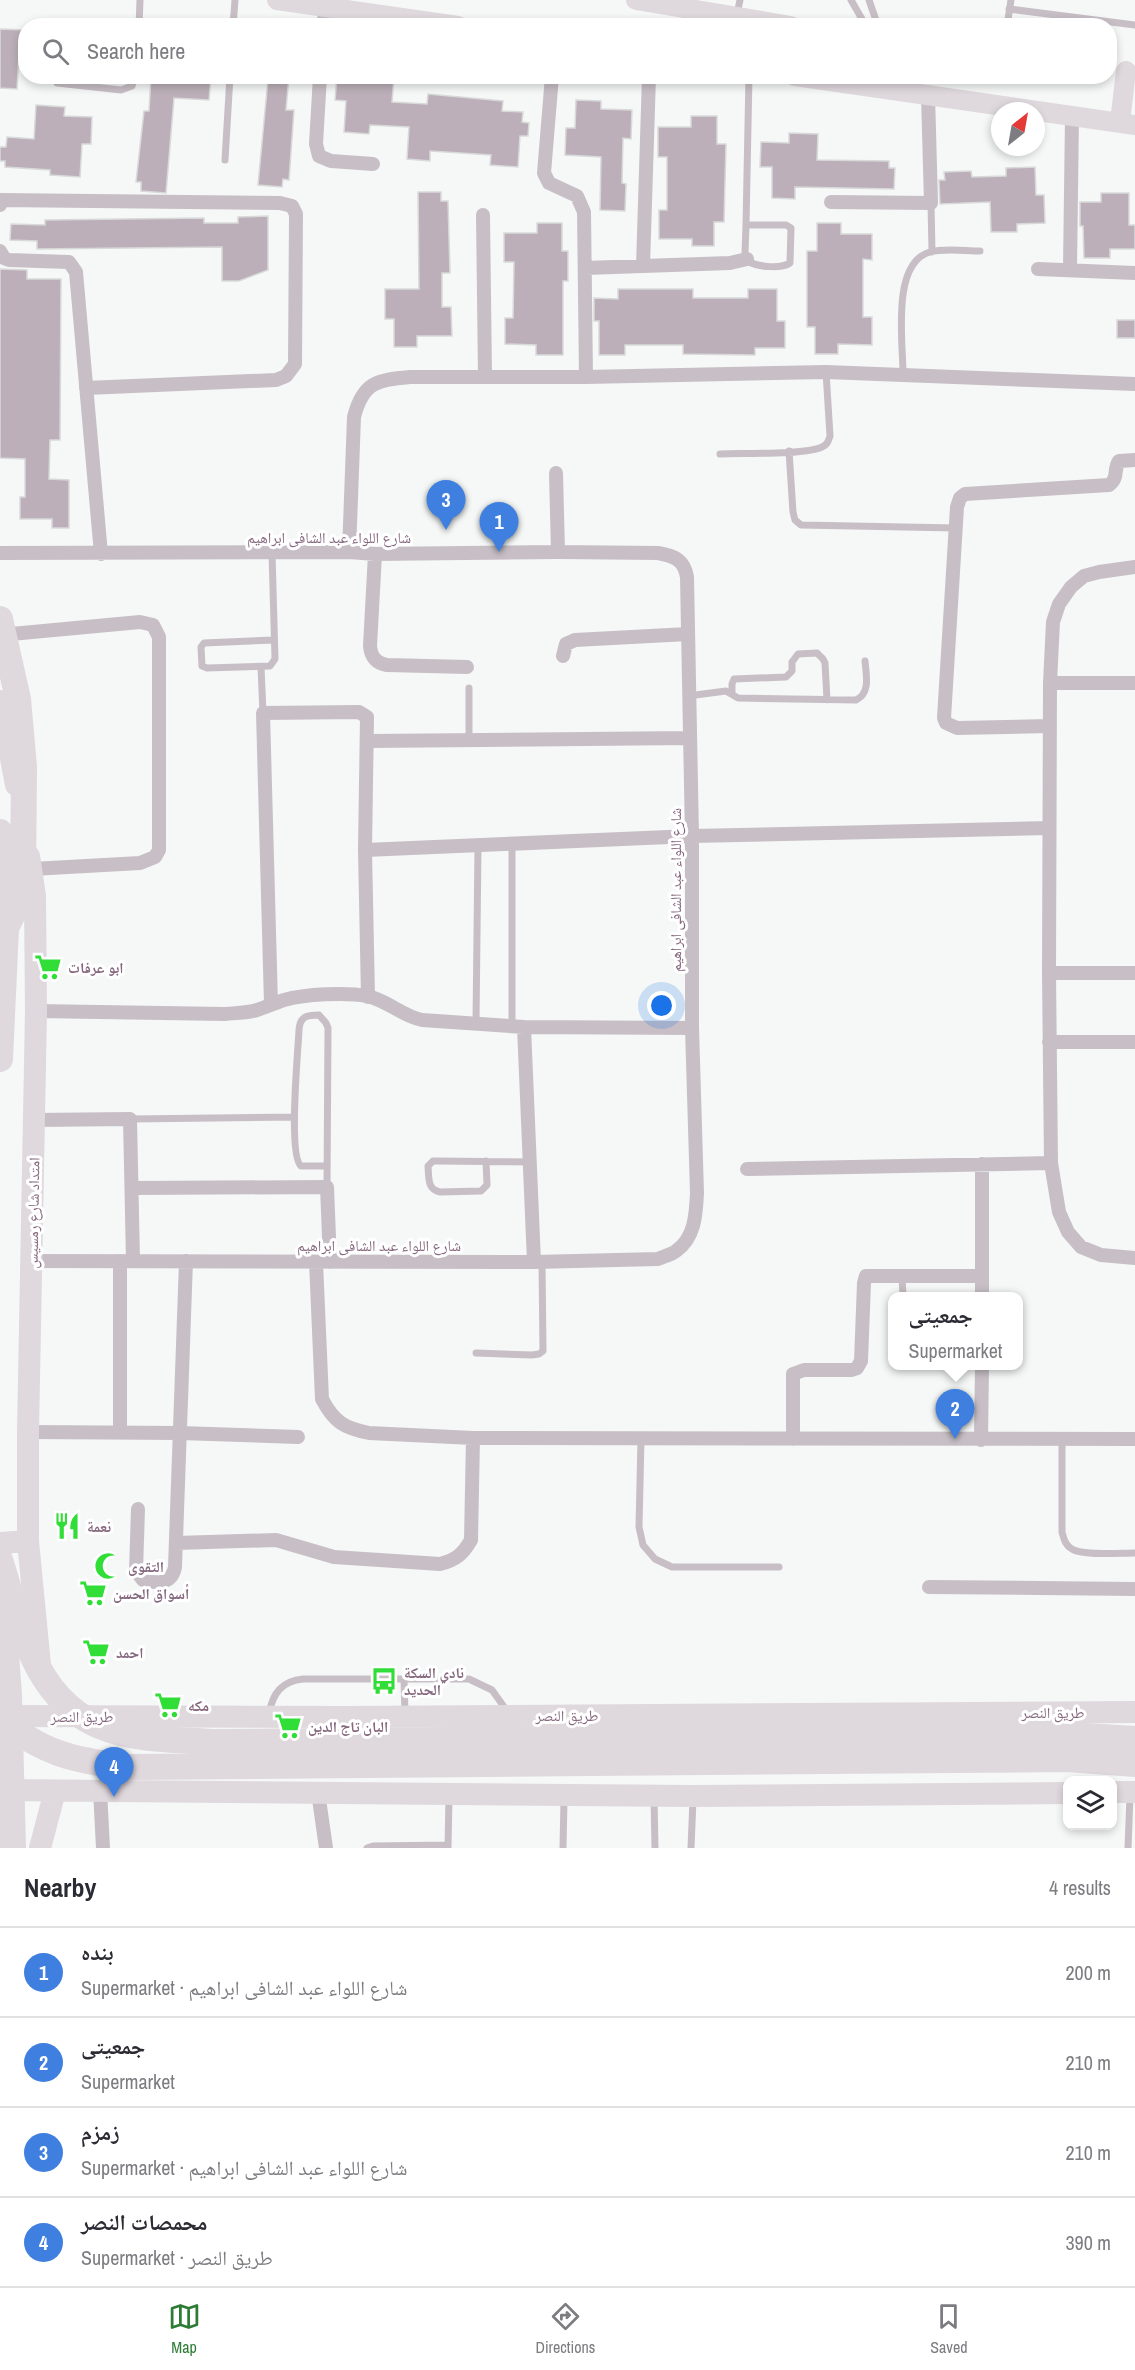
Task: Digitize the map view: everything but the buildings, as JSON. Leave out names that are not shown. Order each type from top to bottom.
[{"type":"highway","points":[[0,619],[18,699],[24,767],[23,877],[16,908],[6,928]]},
{"type":"highway","points":[[0,832],[6,928],[0,1059]]},
{"type":"highway","points":[[0,1560],[23,1635],[44,1678],[60,1699],[78,1716],[97,1726],[132,1736],[212,1742],[1069,1747],[1135,1764]]},
{"type":"highway","points":[[0,1576],[9,1695],[13,1848]]},
{"type":"highway","points":[[0,1716],[12,1728],[38,1745],[67,1757],[128,1767],[1069,1747],[1135,1739]]},
{"type":"main road","points":[[277,0],[325,16],[352,18]]},
{"type":"main road","points":[[636,0],[738,8],[767,18]]},
{"type":"main road","points":[[880,84],[928,95],[1127,124],[1123,71]]},
{"type":"main road","name":"امتداد شارع رمسيس","points":[[0,701],[32,869],[35,896],[35,1120],[28,1432],[28,1541],[43,1688],[53,1704],[68,1716]]},
{"type":"main road","points":[[0,1543],[28,1541]]},
{"type":"main road","name":"طريق النصر","points":[[0,1716],[1135,1712]]},
{"type":"main road","points":[[585,1715],[572,1721],[561,1730],[555,1743],[554,1757],[557,1771],[565,1783],[576,1791],[590,1795]]},
{"type":"main road","points":[[346,1716],[358,1724],[366,1734],[371,1747],[372,1760],[368,1773],[360,1784],[349,1792]]},
{"type":"main road","points":[[0,1790],[693,1796],[1063,1793]]},
{"type":"main road","points":[[40,1848],[55,1791]]},
{"type":"street","points":[[320,84],[316,144],[319,156],[331,161],[373,164]]},
{"type":"street","points":[[551,84],[544,173],[549,183],[572,193],[582,202],[586,377]]},
{"type":"street","points":[[643,266],[649,84]]},
{"type":"street","points":[[831,202],[931,203],[928,95]]},
{"type":"street","points":[[1070,269],[1072,116]]},
{"type":"street","points":[[0,205],[0,200],[280,203],[292,206],[296,214],[295,364],[286,376],[276,380],[86,388]]},
{"type":"street","points":[[483,215],[485,377]]},
{"type":"street","points":[[0,251],[4,258],[9,260],[63,261],[73,266],[76,272],[101,554]]},
{"type":"street","points":[[585,268],[730,264],[747,259]]},
{"type":"street","points":[[1038,268],[1135,273]]},
{"type":"street","points":[[349,552],[354,417],[358,402],[368,387],[383,380],[410,377],[586,377],[826,372],[1135,384]]},
{"type":"street","points":[[1050,726],[957,728],[946,723],[944,718],[957,507],[960,498],[965,494],[1109,485],[1116,477],[1119,461],[1135,460]]},
{"type":"street","points":[[556,473],[558,552]]},
{"type":"street","name":"شارع اللواء عبد الشافى ابراهيم","points":[[0,553],[558,552],[658,554],[672,555],[679,559],[685,568],[687,578],[692,836],[692,1028],[697,1193],[696,1217],[690,1234],[677,1251],[658,1259],[538,1262],[32,1261]]},
{"type":"street","points":[[375,554],[370,646],[373,658],[380,664],[387,665],[467,667]]},
{"type":"street","points":[[1135,567],[1084,576],[1071,587],[1059,604],[1053,622],[1050,683],[1049,828],[1051,1163],[1059,1212],[1068,1232],[1081,1247],[1101,1256],[1135,1258]]},
{"type":"street","points":[[0,635],[140,622],[153,625],[159,637],[159,850],[155,857],[140,863],[32,869]]},
{"type":"street","points":[[563,656],[566,644],[575,640],[688,634]]},
{"type":"street","points":[[1050,683],[1135,684]]},
{"type":"street","points":[[271,1005],[264,713],[363,712],[368,720],[365,850],[368,996]]},
{"type":"street","points":[[368,741],[689,738]]},
{"type":"street","points":[[365,850],[692,836],[1049,828]]},
{"type":"street","points":[[1049,973],[1135,973]]},
{"type":"street","points":[[36,1011],[225,1014],[248,1012],[299,997],[368,996],[422,1020],[518,1026],[692,1028]]},
{"type":"street","points":[[518,1026],[538,1262]]},
{"type":"street","points":[[1049,1042],[1135,1042]]},
{"type":"street","points":[[35,1120],[130,1119],[133,1188],[127,1261],[120,1432]]},
{"type":"street","points":[[747,1169],[1051,1163]]},
{"type":"street","points":[[982,1164],[982,1292]]},
{"type":"street","points":[[133,1188],[327,1187],[323,1262],[322,1399],[329,1413],[340,1424],[354,1431],[369,1434],[473,1438],[1135,1439]]},
{"type":"street","points":[[138,1509],[136,1566],[139,1577],[143,1580],[163,1582],[172,1577],[175,1567],[186,1261]]},
{"type":"street","points":[[793,1439],[793,1374],[804,1370],[857,1368],[862,1356],[865,1279],[869,1275],[982,1276]]},
{"type":"street","points":[[981,1440],[982,1370]]},
{"type":"street","points":[[28,1432],[180,1433],[298,1437]]},
{"type":"street","points":[[176,1543],[276,1540],[334,1557],[440,1564],[454,1561],[465,1552],[471,1540],[473,1438]]},
{"type":"street","points":[[928,1587],[1135,1589]]},
{"type":"street","points":[[100,1790],[103,1848]]},
{"type":"street","points":[[318,1792],[326,1848]]},
{"type":"lane","points":[[139,18],[140,0]]},
{"type":"lane","points":[[234,18],[235,0]]},
{"type":"lane","points":[[851,0],[861,18]]},
{"type":"lane","points":[[869,0],[875,18]]},
{"type":"lane","points":[[1008,18],[1011,0]]},
{"type":"lane","points":[[1010,9],[1080,18]]},
{"type":"lane","points":[[1117,23],[1135,25]]},
{"type":"lane","points":[[66,84],[121,90],[133,84]]},
{"type":"lane","points":[[225,160],[230,84]]},
{"type":"lane","points":[[746,225],[786,225],[792,231],[791,260],[788,265],[758,265],[749,262],[745,253],[749,84]]},
{"type":"lane","points":[[931,203],[932,252]]},
{"type":"lane","points":[[903,374],[903,290],[911,265],[919,257],[932,252],[980,251]]},
{"type":"lane","points":[[720,453],[820,449],[828,441],[830,429],[826,372]]},
{"type":"lane","points":[[789,451],[793,512],[795,520],[801,525],[956,528]]},
{"type":"lane","points":[[272,553],[274,640],[274,663],[261,667],[205,668],[202,665],[201,646],[204,643],[274,640]]},
{"type":"lane","points":[[732,694],[734,679],[786,676],[792,671],[792,662],[798,654],[817,653],[825,663],[826,700]]},
{"type":"lane","points":[[688,696],[726,692],[738,699],[861,698],[866,684],[865,661]]},
{"type":"lane","points":[[261,667],[264,713]]},
{"type":"lane","points":[[469,688],[469,740]]},
{"type":"lane","points":[[512,845],[518,1026]]},
{"type":"lane","points":[[476,1023],[478,846]]},
{"type":"lane","points":[[326,1166],[297,1164],[294,1116],[300,1024],[306,1016],[319,1015],[327,1023],[328,1028],[327,1187]]},
{"type":"lane","points":[[130,1119],[294,1116]]},
{"type":"lane","points":[[486,1161],[487,1185],[482,1191],[440,1192],[429,1184],[428,1166],[433,1161],[486,1161],[530,1162]]},
{"type":"lane","points":[[476,1353],[532,1355],[543,1351],[538,1262]]},
{"type":"lane","points":[[902,1276],[903,1292]]},
{"type":"lane","points":[[641,1439],[639,1527],[644,1545],[655,1559],[672,1567],[778,1567]]},
{"type":"lane","points":[[1062,1440],[1062,1532],[1065,1542],[1072,1550],[1083,1552],[1135,1553]]},
{"type":"lane","points":[[268,1715],[279,1688],[294,1680],[469,1679],[492,1690],[509,1716]]},
{"type":"lane","points":[[404,1680],[405,1716]]},
{"type":"lane","points":[[1126,1792],[1128,1848]]},
{"type":"lane","points":[[367,1848],[373,1846],[448,1847],[449,1794]]},
{"type":"lane","points":[[563,1848],[564,1795]]},
{"type":"lane","points":[[654,1795],[655,1848]]},
{"type":"lane","points":[[691,1848],[693,1796]]},
{"type":"place","name":"زمزم","points":[[446,530]]},
{"type":"place","name":"بنده","points":[[499,552]]},
{"type":"place","name":"ابو عرفات","points":[[48,967]]},
{"type":"place","name":"جمعيتى","points":[[955,1439]]},
{"type":"place","name":"نعمة","points":[[67,1526]]},
{"type":"place","name":"التقوى","points":[[108,1566]]},
{"type":"place","name":"أسواق الحسن","points":[[93,1593]]},
{"type":"place","name":"احمد","points":[[96,1652]]},
{"type":"place","name":"نادي السكة الحديد","points":[[384,1681]]},
{"type":"place","name":"مكه","points":[[168,1705]]},
{"type":"place","name":"البان تاج الدين","points":[[288,1726]]},
{"type":"place","name":"محمصات النصر","points":[[114,1797]]}]
